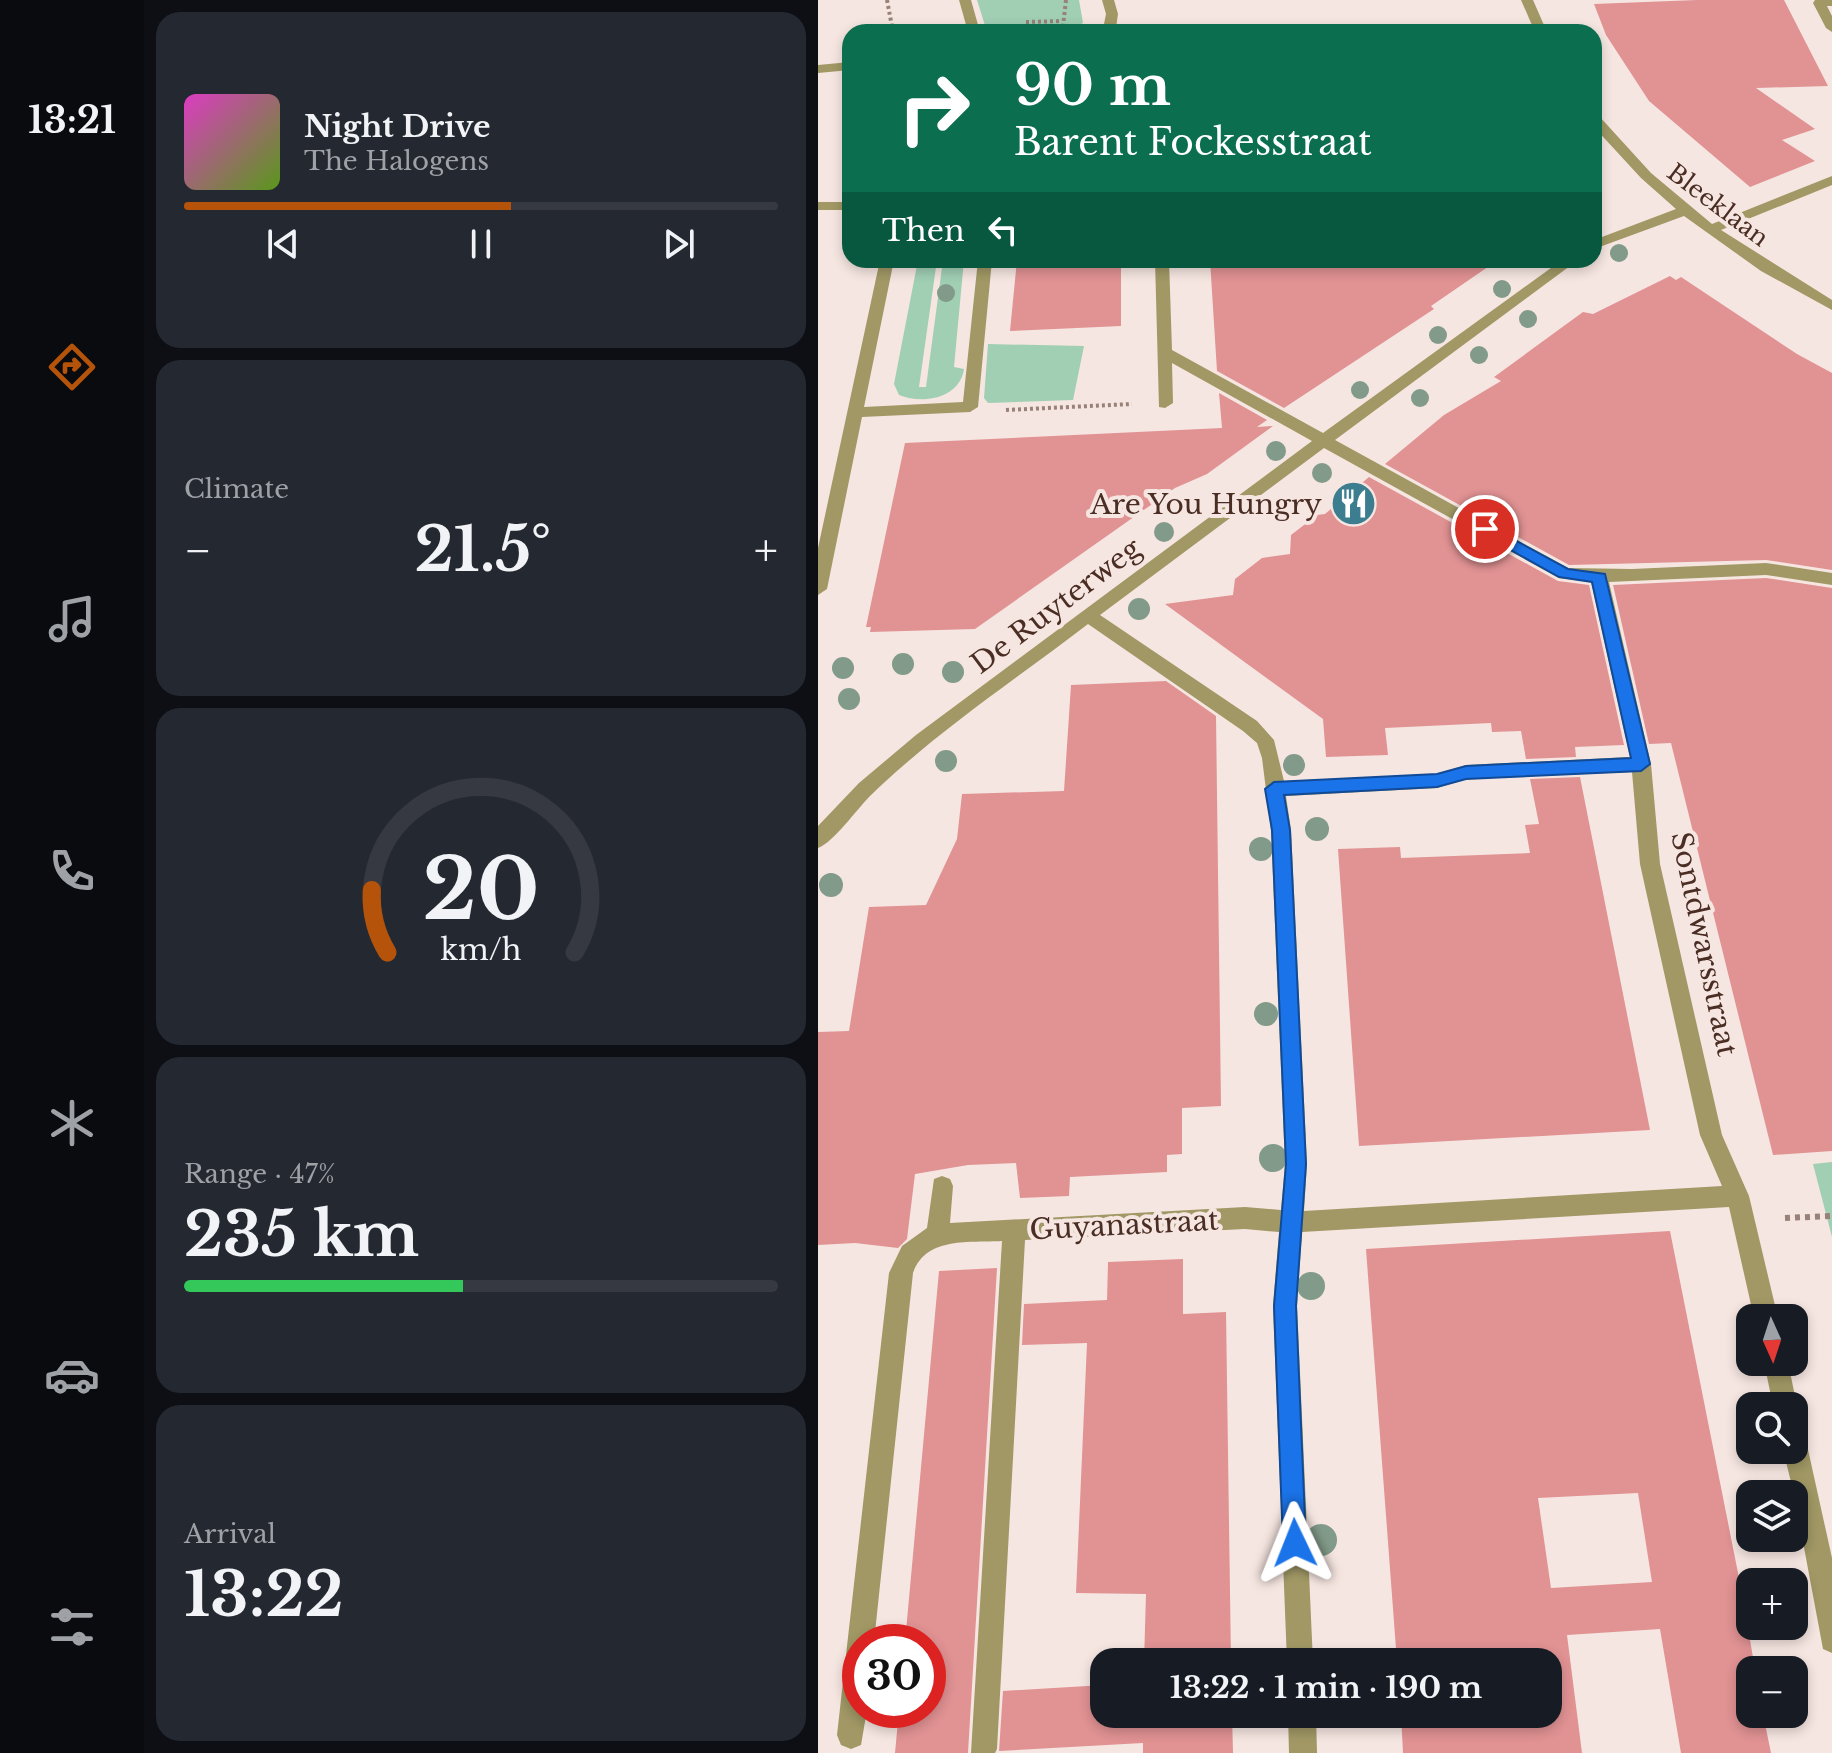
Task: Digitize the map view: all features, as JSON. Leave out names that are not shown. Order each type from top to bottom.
[{"type":"street","points":[[965,0],[972,24]]},
{"type":"street","points":[[1108,0],[1111,24]]},
{"type":"street","points":[[1527,0],[1538,24]]},
{"type":"street","points":[[1832,2],[1819,3],[1832,28]]},
{"type":"street","points":[[818,69],[842,67]]},
{"type":"street","name":"Bleeklaan","points":[[1602,128],[1650,182],[1684,211],[1779,277],[1832,306]]},
{"type":"street","points":[[1709,230],[1832,180]]},
{"type":"street","points":[[818,206],[842,206]]},
{"type":"street","points":[[1602,242],[1684,211]]},
{"type":"street","points":[[818,589],[885,268]]},
{"type":"street","points":[[855,412],[970,407],[984,268]]},
{"type":"street","points":[[1162,268],[1165,403]]},
{"type":"street","name":"De Ruyterweg","points":[[818,840],[826,816],[1088,615],[1560,268]]},
{"type":"street","points":[[1164,352],[1565,574],[1599,577],[1774,569],[1804,571],[1832,579]]},
{"type":"street","name":"Sontdwarsstraat","points":[[1599,577],[1641,764],[1650,864],[1711,1135],[1738,1196],[1763,1304]]},
{"type":"street","points":[[1088,615],[1250,726],[1265,740],[1281,830],[1296,1148],[1285,1306],[1299,1648]]},
{"type":"street","points":[[1274,789],[1437,781],[1466,772],[1641,764]]},
{"type":"street","points":[[863,1624],[901,1273],[907,1256],[919,1242],[938,1234],[942,1186]]},
{"type":"street","name":"Guyanastraat","points":[[938,1234],[1245,1218],[1292,1222],[1738,1196]]},
{"type":"street","points":[[983,1749],[1014,1230]]},
{"type":"street","points":[[1798,1464],[1829,1604],[1832,1640]]},
{"type":"street","points":[[851,1735],[852,1728]]},
{"type":"street","points":[[1302,1728],[1303,1753]]},
{"type":"path","points":[[887,0],[892,24]]},
{"type":"path","points":[[1062,24],[1066,0]]},
{"type":"path","points":[[1026,22],[1061,21]]},
{"type":"path","points":[[970,407],[991,411],[1165,403]]},
{"type":"green space","points":[[977,0],[1079,0],[1083,23],[1081,24],[984,24]]},
{"type":"green space","points":[[916,268],[936,268],[919,387],[926,387],[942,268],[963,268],[954,367],[964,369],[961,379],[948,393],[929,399],[899,395],[894,384]]},
{"type":"green space","points":[[988,344],[1084,346],[1073,400],[988,403],[984,398]]},
{"type":"green space","points":[[1832,1162],[1832,1237],[1813,1164]]},
{"type":"building","points":[[1784,0],[1828,86],[1756,88],[1815,129],[1782,140],[1815,161],[1750,187],[1649,101],[1606,35],[1594,4]]},
{"type":"building","points":[[1016,268],[1121,268],[1121,326],[1010,331]]},
{"type":"building","points":[[1211,268],[1486,268],[1431,306],[1434,309],[1284,408],[1217,371]]},
{"type":"building","points":[[1670,276],[1676,280],[1681,277],[1797,354],[1832,373],[1832,570],[1766,560],[1569,565],[1385,464],[1444,415],[1501,381],[1494,377],[1583,312],[1593,314]]},
{"type":"building","points":[[1219,393],[1267,420],[1257,427],[1273,426],[1207,474],[1175,488],[975,629],[870,632],[871,627],[866,627],[905,443],[1222,428]]},
{"type":"building","points":[[1369,477],[1558,581],[1589,585],[1624,745],[1575,747],[1576,757],[1526,759],[1521,731],[1492,732],[1491,723],[1385,728],[1388,755],[1326,757],[1323,719],[1165,604],[1233,595],[1235,579],[1262,558],[1290,554],[1291,535],[1317,515],[1325,514]]},
{"type":"building","points":[[1766,578],[1832,588],[1832,1151],[1773,1155],[1671,743],[1649,744],[1613,585]]},
{"type":"building","points":[[1166,681],[1216,716],[1221,1106],[1182,1108],[1182,1154],[1167,1155],[1167,1172],[1070,1177],[1069,1196],[1020,1198],[1016,1163],[968,1165],[915,1174],[907,1239],[898,1248],[855,1243],[818,1245],[818,1032],[849,1031],[869,907],[926,905],[957,839],[962,794],[1064,791],[1071,685]]},
{"type":"building","points":[[1580,777],[1650,1130],[1359,1146],[1338,849],[1400,847],[1401,858],[1530,853],[1525,825],[1539,824],[1530,779]]},
{"type":"building","points":[[1670,1231],[1737,1568],[1736,1640],[1750,1640],[1753,1656],[1736,1656],[1736,1728],[1766,1728],[1771,1753],[1681,1753],[1660,1629],[1567,1635],[1582,1753],[1403,1753],[1402,1728],[1562,1728],[1562,1648],[1396,1648],[1366,1249]],"holes":[[[1638,1493],[1652,1582],[1551,1588],[1538,1498]]]},
{"type":"building","points":[[1183,1259],[1183,1314],[1226,1312],[1231,1648],[1144,1648],[1146,1594],[1076,1593],[1087,1343],[1022,1345],[1024,1304],[1107,1300],[1108,1262]]},
{"type":"building","points":[[997,1268],[968,1753],[895,1753],[897,1728],[946,1728],[946,1624],[907,1624],[939,1271]]},
{"type":"building","points":[[1090,1686],[1090,1728],[1232,1728],[1233,1753],[1143,1753],[1143,1743],[999,1751],[1003,1691]]},
{"type":"place","name":"Are You Hungry","points":[[1353,504]]},
{"type":"route","points":[[1295,1543],[1285,1306],[1296,1164],[1281,830],[1274,789],[1437,781],[1466,772],[1641,764],[1599,577],[1565,574],[1485,529]]}]
